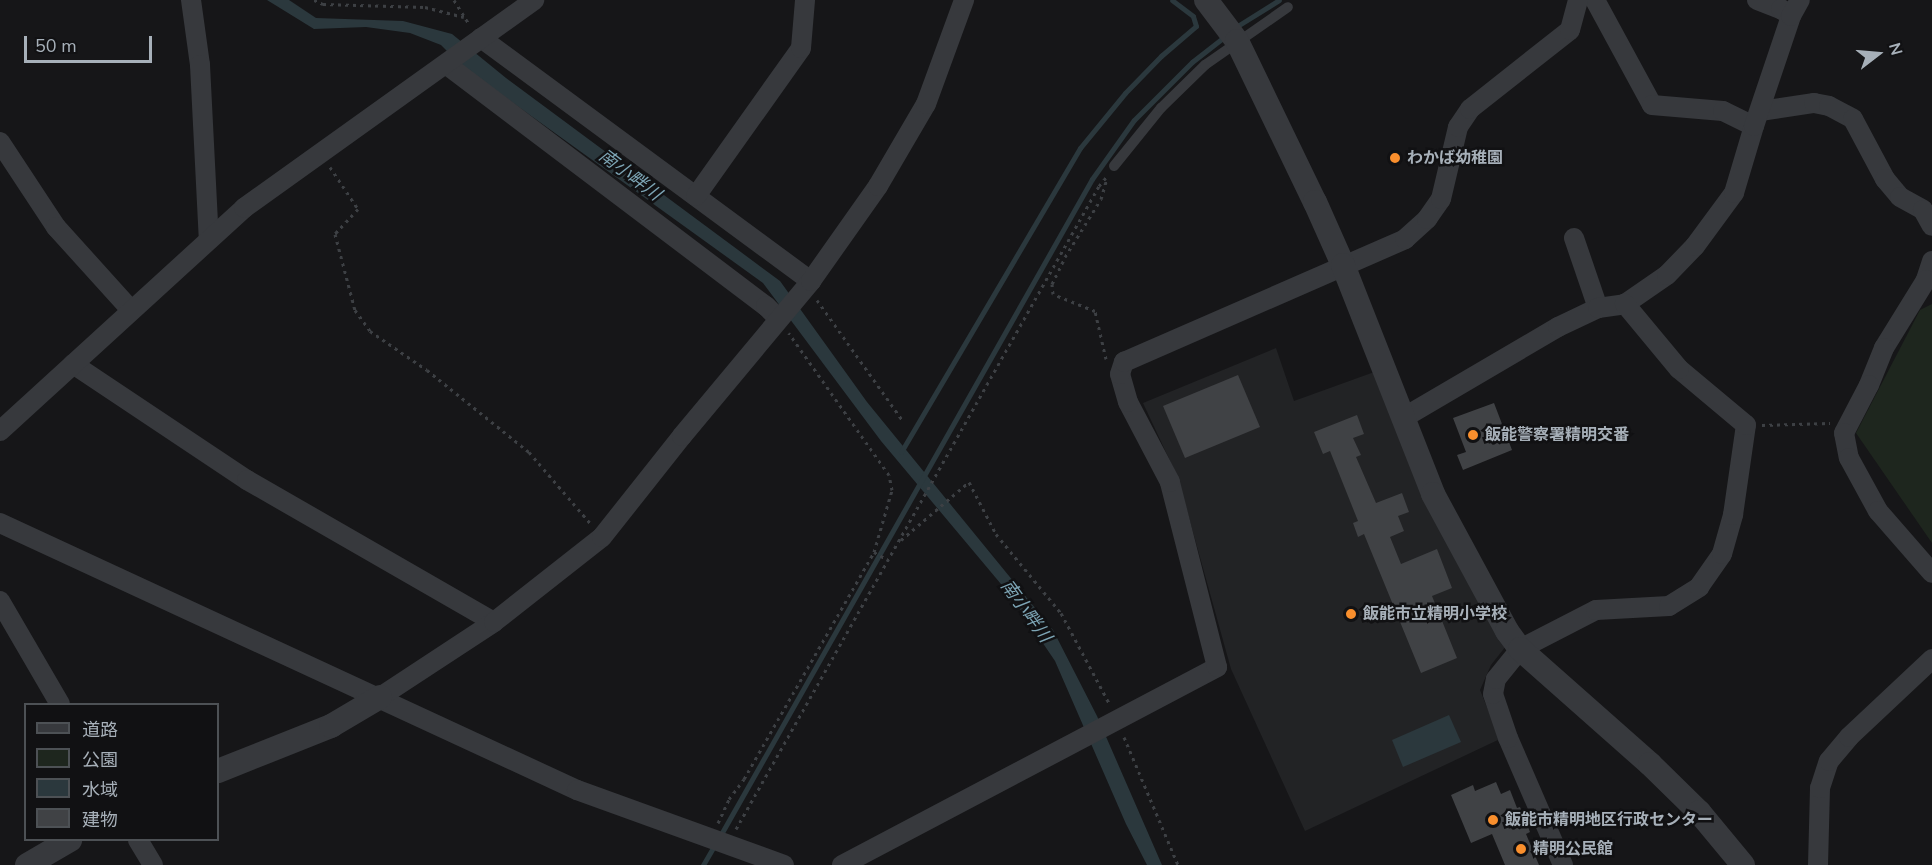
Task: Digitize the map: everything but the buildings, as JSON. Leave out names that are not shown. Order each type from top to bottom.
[{"type":"street","points":[[191,0],[200,65],[209,240]]},
{"type":"street","points":[[0,431],[243,208],[449,63],[534,0]]},
{"type":"street","points":[[696,195],[801,48],[805,0]]},
{"type":"street","points":[[219,771],[331,726],[380,697],[494,622],[602,537],[682,436],[807,286],[878,186],[926,104],[964,0]]},
{"type":"street","points":[[1206,0],[1237,41],[1343,265],[1444,517],[1520,649],[1650,764],[1699,812],[1743,865]]},
{"type":"street","points":[[842,865],[1217,667],[1170,482],[1128,402],[1120,374],[1124,362],[1405,239],[1427,219],[1441,199],[1458,127],[1470,110],[1570,30],[1578,0]]},
{"type":"street","points":[[1595,0],[1652,105],[1723,111],[1757,118],[1814,103],[1829,106],[1853,119],[1884,179],[1900,197],[1923,210],[1932,226]]},
{"type":"street","points":[[1403,418],[1558,327],[1598,308],[1625,304],[1667,275],[1695,246],[1734,193],[1757,118],[1796,8],[1782,9],[1757,0]]},
{"type":"street","points":[[479,40],[696,195],[807,286]]},
{"type":"street","points":[[449,63],[781,317]]},
{"type":"street","points":[[0,142],[56,227],[131,310]]},
{"type":"street","points":[[1574,238],[1598,308]]},
{"type":"street","points":[[1932,261],[1926,280],[1884,348],[1869,385],[1844,433],[1849,458],[1878,512],[1932,573]]},
{"type":"street","points":[[1563,865],[1508,738],[1493,694],[1496,679],[1520,649],[1596,610],[1669,606],[1699,587],[1722,554],[1733,515],[1746,426],[1679,369],[1625,304]]},
{"type":"street","points":[[73,364],[247,480],[494,622]]},
{"type":"street","points":[[0,523],[577,790],[784,865]]},
{"type":"street","points":[[0,601],[59,703]]},
{"type":"street","points":[[1818,865],[1820,788],[1829,761],[1849,737],[1931,662]]},
{"type":"street","points":[[27,865],[68,841]]},
{"type":"street","points":[[139,841],[153,865]]},
{"type":"lane","points":[[1111,171],[1161,108],[1205,65],[1288,7]]},
{"type":"path","points":[[314,0],[323,4],[425,7],[464,17]]},
{"type":"path","points":[[454,0],[479,40]]},
{"type":"path","points":[[321,153],[358,209],[334,234],[356,310],[370,331],[427,370],[529,452],[602,537]]},
{"type":"path","points":[[1111,171],[1101,199],[1065,257],[1052,284],[1053,294],[1095,311],[1106,359],[1124,362]]},
{"type":"path","points":[[720,842],[899,541],[1099,186],[1111,171]]},
{"type":"path","points":[[807,286],[903,421]]},
{"type":"path","points":[[720,842],[729,799],[744,779],[875,553],[892,490],[889,475],[781,317]]},
{"type":"path","points":[[1746,426],[1829,423],[1844,433]]},
{"type":"path","points":[[899,541],[969,482],[996,534],[1061,613],[1117,720],[1178,865]]},
{"type":"path","points":[[875,553],[887,559]]},
{"type":"shaded area","name":"飯能市立精明小学校","points":[[1276,348],[1294,401],[1377,371],[1506,646],[1491,665],[1480,690],[1500,739],[1305,831],[1231,669],[1178,478],[1143,403]]},
{"type":"green space","points":[[1932,304],[1932,543],[1856,433],[1920,310]]},
{"type":"water","name":"南小畔川","points":[[267,0],[289,0],[316,18],[403,21],[452,34],[506,78],[780,281],[867,402],[1053,630],[1097,716],[1162,865],[1147,865],[1126,824],[1055,661],[1011,596],[881,441],[763,283],[462,66],[441,45],[410,33],[366,27],[314,29]]},
{"type":"water","points":[[1449,715],[1461,742],[1403,767],[1392,740]]},
{"type":"waterway","points":[[901,452],[1080,148],[1125,93],[1161,56],[1196,26],[1193,16],[1172,0]]},
{"type":"waterway","points":[[1239,25],[1279,0]]},
{"type":"waterway","points":[[720,836],[1092,179],[1134,120],[1192,62],[1221,39]]},
{"type":"waterway","points":[[703,865],[715,844]]},
{"type":"place","name":"わかば幼稚園","points":[[1395,158]]},
{"type":"place","name":"飯能警察署精明交番","points":[[1473,435]]},
{"type":"place","name":"飯能市立精明小学校","points":[[1351,614]]},
{"type":"place","name":"飯能市精明地区行政センター","points":[[1493,820]]},
{"type":"place","name":"精明公民館","points":[[1521,849]]}]
